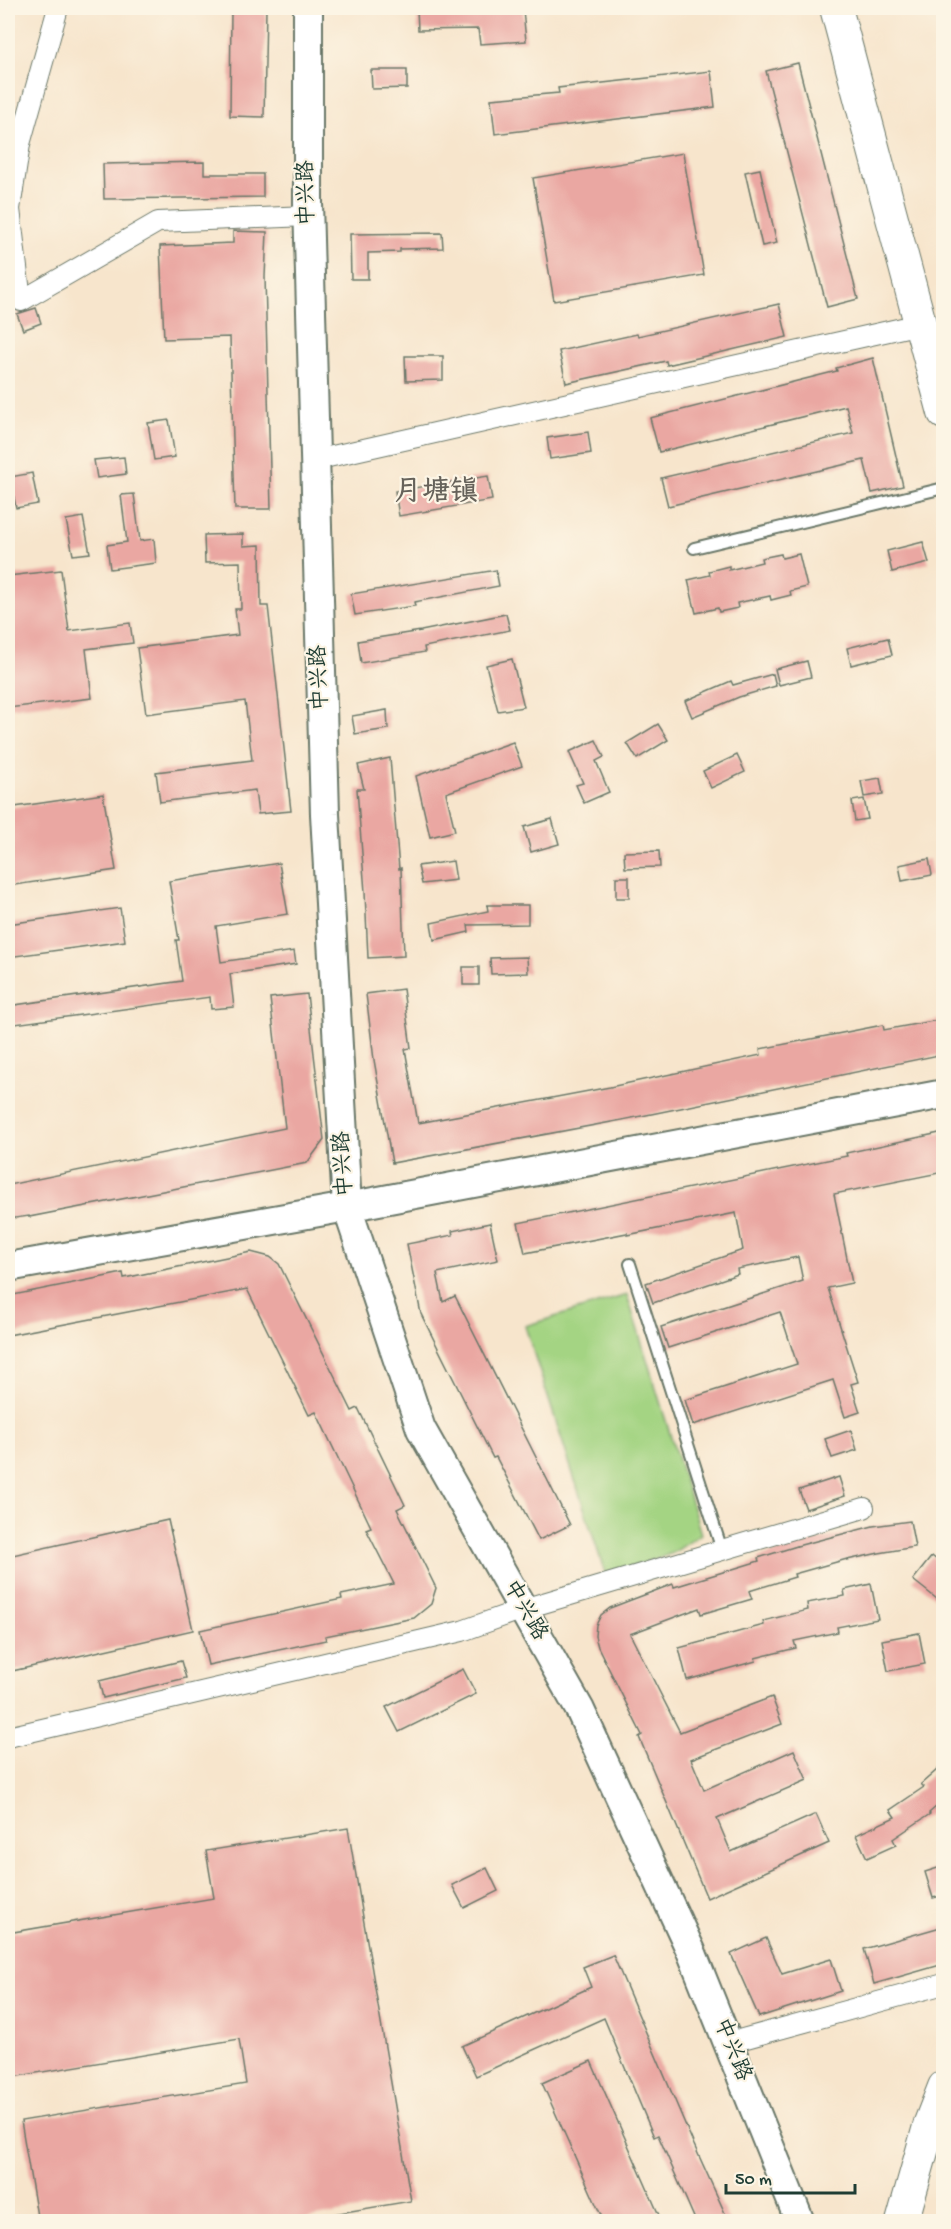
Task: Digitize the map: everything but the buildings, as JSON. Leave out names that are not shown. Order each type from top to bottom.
[{"type":"main road","name":"中兴路","points":[[308,8],[308,216],[325,814],[347,1207],[421,1429],[580,1710],[691,1951],[800,2222]]},
{"type":"main road","points":[[836,8],[944,413]]},
{"type":"main road","points":[[8,1267],[347,1207],[944,1094]]},
{"type":"main road","points":[[902,2222],[930,2123],[944,2087]]},
{"type":"street","points":[[58,8],[20,144],[10,209],[21,301],[158,222],[308,216]]},
{"type":"street","points":[[315,460],[920,324]]},
{"type":"street","points":[[8,1737],[462,1631],[523,1609],[864,1508]]},
{"type":"street","points":[[728,2043],[944,1984]]},
{"type":"lane","points":[[694,548],[944,488]]},
{"type":"lane","points":[[630,1264],[722,1550]]},
{"type":"green space","points":[[627,1295],[701,1534],[673,1553],[606,1576],[525,1326]]},
{"type":"district","name":"月塘镇","points":[[436,493]]}]
